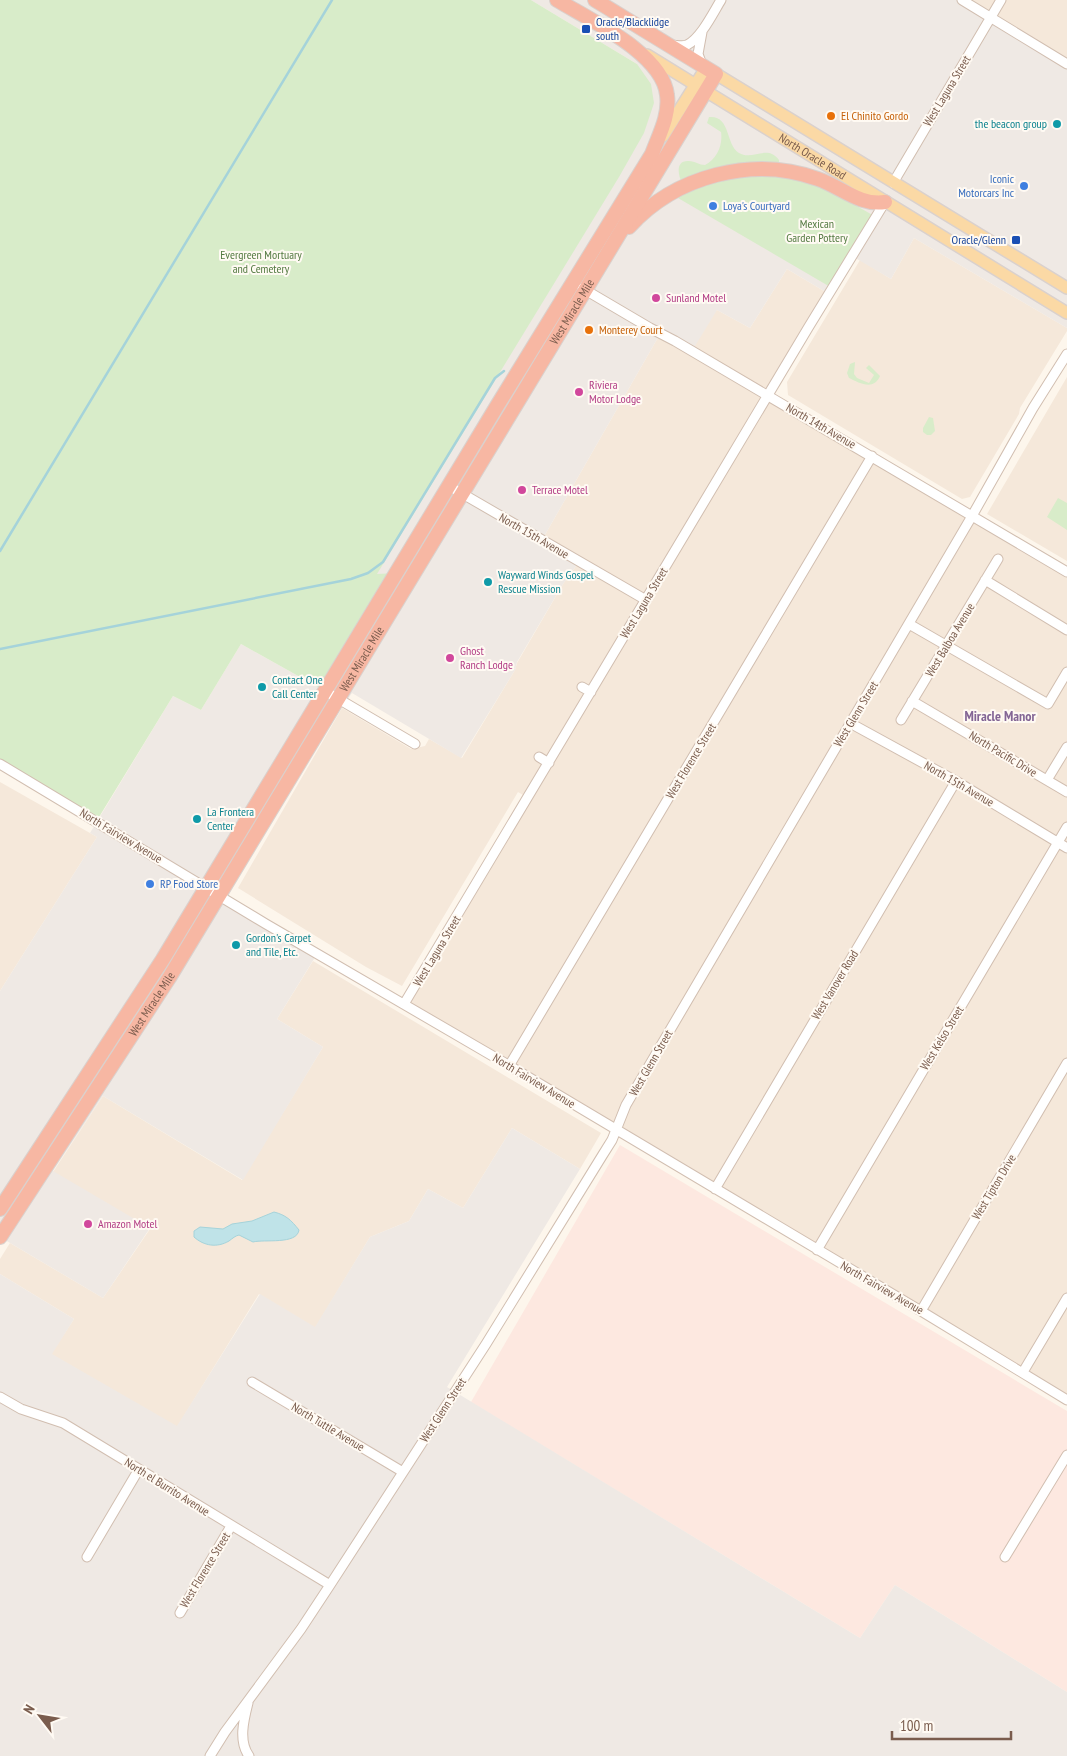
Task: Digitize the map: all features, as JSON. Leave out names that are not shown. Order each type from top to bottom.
[{"type":"highway","name":"North Oracle Road","points":[[557,0],[631,45]]},
{"type":"highway","name":"North Oracle Road","points":[[595,0],[708,69]]},
{"type":"highway","points":[[631,45],[657,69],[668,96],[666,114],[652,154]]},
{"type":"highway","name":"West Miracle Mile","points":[[0,1236],[165,984],[219,896],[608,253],[700,88],[708,69]]},
{"type":"highway","name":"West Miracle Mile","points":[[0,1209],[143,991],[652,154]]},
{"type":"highway","points":[[608,253],[641,215],[669,195],[700,180],[734,171],[770,169],[794,172],[827,182],[866,202],[876,204],[885,202]]},
{"type":"highway","points":[[39,1178],[38,1168],[79,1105],[81,1096],[78,1090]]},
{"type":"main road","name":"North Oracle Road","points":[[631,45],[1067,313]]},
{"type":"main road","name":"North Oracle Road","points":[[708,69],[1067,288]]},
{"type":"main road","name":"West Miracle Mile","points":[[652,154],[700,88]]},
{"type":"street","points":[[666,44],[687,45],[702,30],[721,0]]},
{"type":"street","points":[[962,0],[1067,64]]},
{"type":"street","name":"West Laguna Street","points":[[893,183],[1001,0]]},
{"type":"street","points":[[702,30],[698,54],[708,69]]},
{"type":"street","name":"West Laguna Street","points":[[404,1004],[885,202]]},
{"type":"street","name":"North 14th Avenue","points":[[572,283],[650,328],[675,340],[1067,572]]},
{"type":"street","name":"West Glenn Street","points":[[210,1756],[301,1629],[330,1585],[486,1344],[612,1140],[626,1105],[909,624],[1033,408],[1067,354]]},
{"type":"street","name":"West Florence Street","points":[[510,1066],[872,456]]},
{"type":"street","name":"North 15th Avenue","points":[[449,486],[646,600]]},
{"type":"street","name":"West Balboa Avenue","points":[[901,720],[998,559]]},
{"type":"street","points":[[985,580],[1067,630]]},
{"type":"street","points":[[909,624],[1048,704],[1067,672]]},
{"type":"street","points":[[582,687],[591,692]]},
{"type":"street","points":[[325,691],[415,744]]},
{"type":"street","name":"North Pacific Drive","points":[[912,701],[1067,792]]},
{"type":"street","name":"North 15th Avenue","points":[[850,723],[956,781],[1067,848]]},
{"type":"street","points":[[1047,780],[1067,747]]},
{"type":"street","points":[[539,757],[549,763]]},
{"type":"street","name":"North Fairview Avenue","points":[[0,764],[219,896],[510,1066],[1067,1400]]},
{"type":"street","name":"West Vanover Road","points":[[714,1189],[956,781]]},
{"type":"street","name":"West Kelso Street","points":[[817,1250],[1067,827]]},
{"type":"street","name":"West Tipton Drive","points":[[921,1311],[1067,1063]]},
{"type":"street","points":[[1023,1372],[1067,1298]]},
{"type":"street","name":"North Tuttle Avenue","points":[[252,1382],[403,1472]]},
{"type":"street","name":"North el Burrito Avenue","points":[[0,1397],[21,1409],[63,1424],[330,1585]]},
{"type":"street","points":[[1005,1557],[1067,1454]]},
{"type":"street","points":[[87,1557],[139,1469]]},
{"type":"street","name":"West Florence Street","points":[[180,1614],[231,1526]]},
{"type":"street","points":[[249,1699],[243,1732],[245,1751],[249,1756]]},
{"type":"shaded area","points":[[531,0],[962,0],[1067,63],[1067,328],[914,238],[891,279],[852,256],[829,294],[787,269],[750,328],[717,310],[692,351],[660,334],[542,540],[579,562],[563,584],[517,662],[515,670],[461,758],[352,693],[345,703],[338,699],[219,895],[317,954],[277,1019],[323,1047],[243,1180],[103,1096],[53,1171],[150,1228],[103,1298],[0,1237],[0,991],[97,837],[90,833],[173,696],[201,710],[241,644],[325,691],[396,573],[376,575],[637,64]]},
{"type":"shaded area","points":[[962,0],[1067,0],[1067,63]]},
{"type":"shaded area","points":[[914,238],[1067,328],[970,497],[962,499],[788,395],[787,382],[860,260],[891,279]]},
{"type":"shaded area","points":[[787,269],[829,294],[768,395],[1067,572],[1067,1400],[404,1004],[528,798],[518,792],[402,986],[366,967],[238,888],[342,708],[411,749],[425,746],[429,739],[462,758],[515,670],[517,663],[563,584],[579,562],[542,540],[660,334],[717,310],[750,328]]},
{"type":"shaded area","points":[[1067,377],[1067,561],[987,514]]},
{"type":"shaded area","points":[[0,782],[97,837],[0,991]]},
{"type":"shaded area","points":[[313,961],[601,1133],[580,1169],[512,1128],[463,1208],[428,1189],[409,1221],[370,1237],[315,1328],[259,1294],[177,1427],[51,1354],[74,1319],[0,1274],[0,1259],[10,1243],[103,1298],[150,1229],[53,1172],[103,1096],[242,1180],[323,1047],[277,1019]]},
{"type":"shaded area","points":[[512,1128],[580,1169],[447,1387],[860,1638],[895,1585],[1067,1692],[1067,1756],[0,1756],[0,1274],[74,1319],[52,1354],[177,1426],[260,1294],[315,1327],[370,1237],[409,1221],[428,1189],[463,1208]]},
{"type":"shaded area","points":[[620,1145],[1067,1411],[1067,1692],[895,1585],[860,1638],[471,1402]]},
{"type":"green space","name":"Evergreen Mortuary and Cemetery","points":[[0,0],[531,0],[637,64],[651,84],[654,103],[644,133],[619,177],[377,574],[397,573],[325,691],[241,644],[201,710],[173,696],[96,822],[0,765]]},
{"type":"green space","points":[[709,117],[721,121],[735,149],[739,153],[749,155],[770,153],[779,160],[779,165],[682,183],[679,176],[681,163],[691,161],[705,165],[713,159],[718,151],[721,142],[721,132],[707,123]]},
{"type":"green space","name":"Mexican Garden Pottery","points":[[777,172],[820,185],[876,217],[832,288],[678,198],[692,189],[717,179]]},
{"type":"green space","points":[[855,362],[854,374],[857,378],[869,383],[874,375],[866,368],[869,365],[880,376],[877,381],[870,385],[849,378],[847,373],[850,364]]},
{"type":"green space","points":[[929,417],[933,418],[935,431],[931,435],[927,435],[923,432],[923,428]]},
{"type":"green space","points":[[1058,498],[1067,503],[1067,530],[1047,517]]},
{"type":"water","points":[[274,1212],[285,1216],[291,1221],[299,1230],[297,1235],[286,1240],[253,1242],[239,1235],[220,1245],[206,1244],[194,1237],[194,1231],[200,1227],[223,1229],[232,1224],[252,1221]]},
{"type":"waterway","points":[[0,551],[332,0]]},
{"type":"waterway","points":[[0,649],[351,579],[368,573],[383,562],[495,378],[504,371]]},
{"type":"place","name":"Oracle/Blacklidge south","points":[[586,29]]},
{"type":"place","name":"El Chinito Gordo","points":[[831,116]]},
{"type":"place","name":"the beacon group","points":[[1057,124]]},
{"type":"place","name":"Iconic Motorcars Inc","points":[[1024,186]]},
{"type":"place","name":"Loya's Courtyard","points":[[713,206]]},
{"type":"place","name":"Oracle/Glenn","points":[[1016,240]]},
{"type":"place","name":"Sunland Motel","points":[[656,298]]},
{"type":"place","name":"Monterey Court","points":[[589,330]]},
{"type":"place","name":"Riviera Motor Lodge","points":[[579,392]]},
{"type":"place","name":"Terrace Motel","points":[[522,490]]},
{"type":"place","name":"Wayward Winds Gospel Rescue Mission","points":[[488,582]]},
{"type":"place","name":"Ghost Ranch Lodge","points":[[450,658]]},
{"type":"place","name":"Contact One Call Center","points":[[262,687]]},
{"type":"place","name":"La Frontera Center","points":[[197,819]]},
{"type":"place","name":"RP Food Store","points":[[150,884]]},
{"type":"place","name":"Gordon's Carpet and Tile, Etc.","points":[[236,945]]},
{"type":"place","name":"Amazon Motel","points":[[88,1224]]},
{"type":"district","name":"Miracle Manor","points":[[1000,716]]}]
